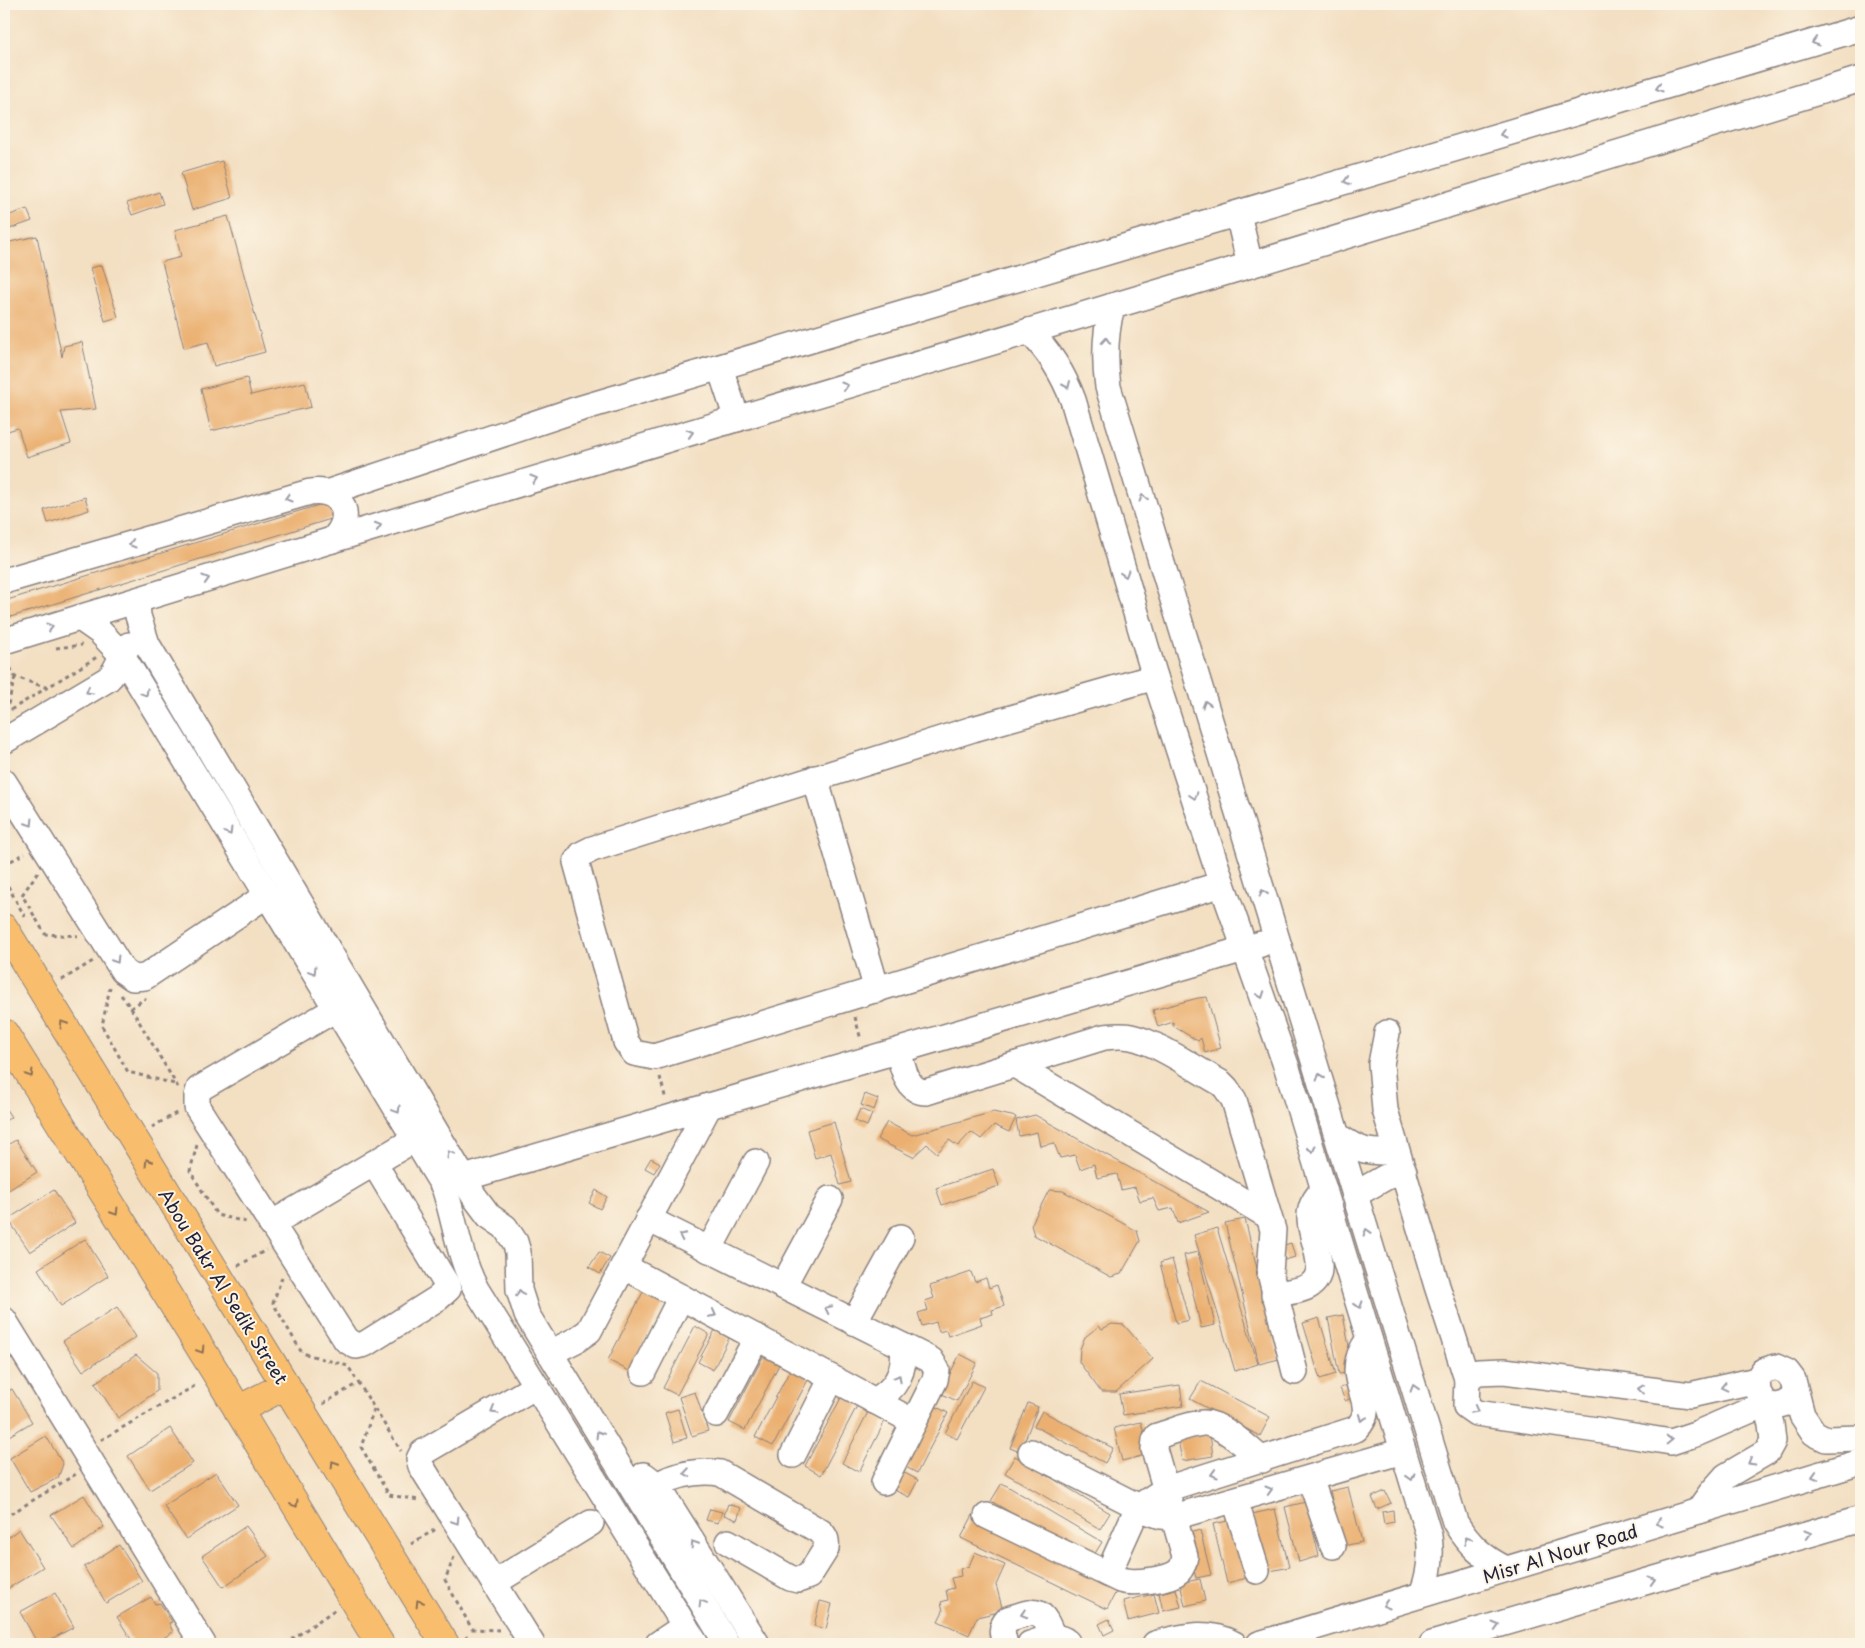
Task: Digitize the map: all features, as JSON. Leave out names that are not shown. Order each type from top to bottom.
[{"type":"main road","name":"Abou Bakr Al Sedik Street","points":[[4,928],[445,1644]]},
{"type":"main road","points":[[4,1033],[216,1373],[380,1644]]},
{"type":"main road","points":[[238,1410],[286,1385]]},
{"type":"street","points":[[329,492],[572,412],[1861,28]]},
{"type":"street","points":[[7,654],[80,618],[332,540],[1250,265],[1861,79]]},
{"type":"street","points":[[1238,214],[1250,265]]},
{"type":"street","points":[[1112,306],[1106,345],[1108,387],[1455,1522],[1467,1540],[1482,1555],[1506,1569]]},
{"type":"street","points":[[1029,331],[1052,358],[1068,386],[1155,677],[1222,884],[1287,1068],[1429,1536],[1430,1570],[1422,1594]]},
{"type":"street","points":[[720,368],[736,419]]},
{"type":"street","points":[[4,581],[319,490],[329,492],[337,498],[345,515],[344,525],[332,540]]},
{"type":"street","points":[[1116,543],[1152,529]]},
{"type":"street","points":[[137,601],[138,616],[147,644],[454,1182],[456,1229],[462,1259],[470,1279],[690,1635],[658,1644]]},
{"type":"street","points":[[80,618],[100,632],[118,664],[267,895],[415,1139],[454,1182],[482,1207],[489,1216],[505,1227],[515,1242],[518,1252],[519,1290],[527,1315],[727,1644]]},
{"type":"street","points":[[4,741],[101,684],[118,664],[128,645],[133,642],[147,644]]},
{"type":"street","points":[[1155,677],[982,726],[592,849],[582,854],[576,862],[626,1042],[634,1053],[654,1057],[1222,884]]},
{"type":"street","points":[[1180,753],[1197,765],[1204,765],[1214,755],[1217,742]]},
{"type":"street","points":[[815,778],[877,990]]},
{"type":"street","points":[[4,782],[123,971],[133,978],[146,977],[267,895]]},
{"type":"street","points":[[1208,840],[1210,826],[1215,820],[1221,818],[1236,824],[1246,835]]},
{"type":"street","points":[[454,1182],[1278,939]]},
{"type":"street","points":[[336,1009],[199,1088],[197,1107],[265,1231],[346,1340],[356,1346],[365,1344],[448,1289],[374,1164]]},
{"type":"street","points":[[1387,1033],[1381,1064],[1386,1110],[1437,1286],[1467,1378],[1466,1406],[1476,1414],[1598,1430],[1671,1442],[1698,1433],[1765,1404],[1776,1406],[1787,1403],[1795,1393]]},
{"type":"street","points":[[898,1050],[911,1086],[920,1092],[926,1092],[1104,1037],[1122,1036],[1136,1038],[1150,1044],[1226,1088],[1234,1100],[1273,1233],[1270,1273],[1295,1372]]},
{"type":"street","points":[[1015,1065],[1268,1216]]},
{"type":"street","points":[[550,1353],[576,1340],[588,1331],[709,1106]]},
{"type":"street","points":[[1338,1136],[1352,1146],[1364,1151],[1379,1153],[1400,1162]]},
{"type":"street","points":[[265,1231],[415,1139]]},
{"type":"street","points":[[709,1250],[756,1162]]},
{"type":"street","points":[[1356,1194],[1386,1177],[1400,1162]]},
{"type":"street","points":[[1274,1294],[1302,1289],[1317,1277],[1320,1263],[1310,1218],[1314,1202],[1324,1189]]},
{"type":"street","points":[[783,1286],[830,1199]]},
{"type":"street","points":[[648,1220],[931,1360],[936,1370],[935,1380],[884,1482]]},
{"type":"street","points":[[854,1322],[901,1237]]},
{"type":"street","points":[[623,1266],[914,1422]]},
{"type":"street","points":[[643,1372],[681,1297]]},
{"type":"street","points":[[4,1320],[203,1644]]},
{"type":"street","points":[[716,1414],[757,1337]]},
{"type":"street","points":[[1108,1574],[1138,1507],[1166,1490],[1349,1433],[1360,1424],[1366,1412],[1357,1372],[1358,1362],[1360,1353],[1369,1339]]},
{"type":"street","points":[[874,1400],[890,1390],[901,1374],[904,1356],[903,1346]]},
{"type":"street","points":[[1698,1511],[1711,1492],[1726,1476],[1767,1452],[1773,1441],[1771,1424],[1765,1404],[1758,1392],[1758,1380],[1763,1371],[1776,1367],[1788,1372],[1793,1380],[1802,1415],[1814,1433],[1826,1438],[1861,1438]]},
{"type":"street","points":[[1467,1378],[1478,1372],[1504,1371],[1690,1395],[1758,1380]]},
{"type":"street","points":[[793,1454],[832,1378]]},
{"type":"street","points":[[532,1644],[421,1466],[419,1459],[422,1453],[536,1386]]},
{"type":"street","points":[[987,1516],[1120,1580],[1133,1583],[1174,1574],[1182,1566],[1185,1556],[1153,1445],[1157,1436],[1204,1423],[1216,1426],[1262,1460]]},
{"type":"street","points":[[1031,1452],[1138,1507],[1161,1516],[1174,1517],[1403,1452]]},
{"type":"street","name":"Misr Al Nour Road","points":[[1259,1644],[1861,1462]]},
{"type":"street","points":[[621,1470],[642,1474],[657,1485],[757,1644]]},
{"type":"street","points":[[657,1485],[679,1474],[691,1472],[720,1473],[820,1532],[826,1540],[826,1549],[809,1576],[804,1579],[790,1578],[736,1547],[721,1586]]},
{"type":"street","points":[[1310,1478],[1333,1546]]},
{"type":"street","points":[[1235,1500],[1258,1571]]},
{"type":"street","points":[[1432,1644],[1861,1519]]},
{"type":"street","points":[[494,1584],[591,1523]]},
{"type":"street","points":[[1004,1644],[1002,1634],[1005,1622],[1008,1619],[1033,1612],[1040,1614],[1046,1619],[1051,1642]]},
{"type":"street","points":[[1155,1644],[1193,1635],[1220,1638],[1234,1644]]},
{"type":"path","points":[[48,649],[85,644]]},
{"type":"path","points":[[5,713],[102,653],[118,664]]},
{"type":"path","points":[[5,713],[15,677],[7,654]]},
{"type":"path","points":[[15,677],[48,688]]},
{"type":"path","points":[[4,865],[32,849]]},
{"type":"path","points":[[43,866],[22,895],[45,934],[86,936]]},
{"type":"path","points":[[62,980],[98,957]]},
{"type":"path","points":[[112,979],[102,1026],[128,1072],[176,1084]]},
{"type":"path","points":[[116,987],[130,1008],[147,997]]},
{"type":"path","points":[[851,998],[866,1060]]},
{"type":"path","points":[[654,1057],[671,1117]]},
{"type":"path","points":[[152,1127],[181,1110]]},
{"type":"path","points":[[199,1136],[190,1171],[216,1215],[265,1231],[238,1266]]},
{"type":"path","points":[[283,1276],[273,1303],[302,1353],[348,1366]]},
{"type":"path","points":[[4,1518],[88,1457],[216,1373]]},
{"type":"path","points":[[323,1404],[358,1383]]},
{"type":"path","points":[[374,1408],[361,1447],[389,1495],[424,1500]]},
{"type":"path","points":[[411,1544],[439,1527]]},
{"type":"path","points":[[455,1553],[445,1580],[472,1629],[506,1631]]},
{"type":"path","points":[[284,1644],[352,1599]]},
{"type":"building","points":[[222,161],[232,198],[192,210],[181,173]]},
{"type":"building","points":[[159,192],[163,204],[132,215],[127,203]]},
{"type":"building","points":[[27,209],[32,221],[4,231],[4,217]]},
{"type":"building","points":[[228,216],[265,352],[214,366],[208,342],[184,348],[162,262],[181,257],[175,230]]},
{"type":"building","points":[[37,236],[62,357],[64,346],[82,342],[96,409],[61,412],[71,443],[27,457],[18,428],[4,432],[4,240],[10,242]]},
{"type":"building","points":[[102,265],[118,317],[105,321],[90,268]]},
{"type":"building","points":[[247,378],[251,395],[305,382],[311,407],[211,431],[201,389]]},
{"type":"building","points":[[352,495],[357,511],[4,619],[4,601]]},
{"type":"building","points":[[85,497],[89,510],[48,523],[44,510]]},
{"type":"building","points":[[1207,997],[1221,1048],[1205,1053],[1201,1038],[1198,1041],[1173,1026],[1173,1022],[1158,1027],[1153,1010]]},
{"type":"building","points":[[865,1094],[878,1099],[874,1110],[861,1105]]},
{"type":"building","points":[[4,1106],[11,1117],[4,1122]]},
{"type":"building","points":[[860,1109],[872,1114],[867,1126],[855,1121]]},
{"type":"building","points":[[993,1112],[1016,1117],[1009,1132],[994,1125],[981,1139],[971,1132],[958,1146],[949,1140],[937,1153],[927,1144],[913,1157],[877,1139],[887,1122],[912,1135]]},
{"type":"building","points":[[1035,1115],[1209,1212],[1178,1223],[1173,1208],[1159,1211],[1153,1198],[1140,1201],[1135,1187],[1121,1190],[1117,1174],[1097,1178],[1094,1164],[1080,1169],[1075,1155],[1060,1158],[1054,1143],[1040,1146],[1037,1132],[1019,1136],[1016,1120]]},
{"type":"building","points":[[834,1122],[851,1182],[840,1185],[831,1153],[815,1158],[807,1130]]},
{"type":"building","points":[[16,1140],[37,1172],[4,1193],[4,1147]]},
{"type":"building","points":[[651,1158],[660,1163],[654,1173],[645,1168]]},
{"type":"building","points":[[993,1169],[999,1186],[942,1205],[936,1188]]},
{"type":"building","points":[[54,1190],[75,1223],[30,1252],[8,1219]]},
{"type":"building","points":[[596,1190],[607,1197],[600,1209],[589,1203]]},
{"type":"building","points":[[1049,1190],[1063,1191],[1137,1231],[1140,1241],[1121,1274],[1111,1277],[1034,1235],[1031,1225]]},
{"type":"building","points":[[1245,1219],[1279,1359],[1259,1364],[1225,1223]]},
{"type":"building","points":[[1217,1228],[1258,1364],[1235,1371],[1194,1235]]},
{"type":"building","points":[[85,1239],[108,1276],[61,1306],[38,1269]]},
{"type":"building","points":[[1291,1243],[1295,1257],[1285,1260],[1281,1246]]},
{"type":"building","points":[[599,1252],[610,1258],[600,1274],[589,1267]]},
{"type":"building","points":[[1198,1252],[1215,1325],[1201,1328],[1184,1255]]},
{"type":"building","points":[[1172,1259],[1189,1320],[1176,1323],[1160,1263]]},
{"type":"building","points":[[971,1272],[975,1282],[986,1278],[989,1288],[997,1285],[1004,1306],[992,1310],[993,1314],[980,1318],[982,1324],[948,1336],[946,1330],[939,1332],[936,1322],[922,1326],[918,1313],[928,1310],[925,1301],[934,1298],[930,1286]]},
{"type":"building","points":[[644,1290],[665,1301],[629,1371],[608,1360]]},
{"type":"building","points":[[117,1307],[136,1337],[83,1371],[63,1341]]},
{"type":"building","points":[[1343,1315],[1354,1372],[1339,1374],[1328,1318]]},
{"type":"building","points":[[1319,1318],[1336,1374],[1320,1379],[1303,1323]]},
{"type":"building","points":[[1112,1324],[1124,1325],[1153,1359],[1116,1392],[1101,1392],[1079,1362],[1080,1349],[1085,1337],[1099,1326],[1102,1329]]},
{"type":"building","points":[[695,1326],[709,1334],[677,1395],[663,1388]]},
{"type":"building","points":[[715,1330],[729,1338],[713,1370],[698,1362]]},
{"type":"building","points":[[765,1353],[781,1361],[745,1430],[729,1422]]},
{"type":"building","points":[[960,1354],[977,1363],[957,1401],[940,1393]]},
{"type":"building","points":[[136,1355],[157,1373],[157,1391],[118,1418],[95,1383]]},
{"type":"building","points":[[791,1368],[809,1378],[773,1446],[755,1437]]},
{"type":"building","points":[[972,1381],[984,1387],[957,1439],[945,1433]]},
{"type":"building","points":[[1201,1381],[1270,1417],[1260,1436],[1190,1399]]},
{"type":"building","points":[[1354,1382],[1359,1394],[1345,1401],[1340,1388]]},
{"type":"building","points":[[1180,1385],[1183,1406],[1123,1415],[1119,1394]]},
{"type":"building","points":[[12,1389],[32,1422],[4,1439],[4,1393]]},
{"type":"building","points":[[695,1392],[708,1431],[692,1436],[679,1397]]},
{"type":"building","points":[[842,1396],[858,1404],[821,1475],[805,1466]]},
{"type":"building","points":[[1028,1403],[1038,1407],[1020,1452],[1010,1448]]},
{"type":"building","points":[[931,1404],[948,1413],[917,1473],[900,1464]]},
{"type":"building","points":[[678,1409],[687,1438],[674,1442],[665,1413]]},
{"type":"building","points":[[869,1410],[886,1419],[859,1472],[842,1463]]},
{"type":"building","points":[[1042,1411],[1113,1448],[1105,1463],[1034,1426]]},
{"type":"building","points":[[1141,1422],[1149,1454],[1122,1461],[1114,1428]]},
{"type":"building","points":[[170,1428],[193,1463],[150,1490],[128,1456]]},
{"type":"building","points":[[1210,1434],[1213,1456],[1182,1461],[1178,1439]]},
{"type":"building","points":[[46,1436],[63,1464],[58,1478],[30,1492],[10,1458]]},
{"type":"building","points":[[1015,1456],[1110,1513],[1100,1529],[1005,1473]]},
{"type":"building","points":[[901,1471],[918,1480],[909,1497],[892,1489]]},
{"type":"building","points":[[216,1472],[238,1505],[186,1539],[164,1506]]},
{"type":"building","points":[[1002,1483],[1102,1542],[1091,1560],[991,1501]]},
{"type":"building","points":[[1348,1487],[1362,1542],[1343,1546],[1330,1491]]},
{"type":"building","points":[[1385,1491],[1391,1503],[1377,1509],[1372,1497]]},
{"type":"building","points":[[84,1495],[104,1527],[74,1549],[51,1515]]},
{"type":"building","points":[[1306,1502],[1319,1556],[1299,1562],[1285,1507]]},
{"type":"building","points":[[728,1504],[741,1508],[737,1520],[724,1515]]},
{"type":"building","points":[[710,1509],[722,1512],[718,1523],[706,1520]]},
{"type":"building","points":[[1275,1509],[1289,1567],[1266,1572],[1252,1514]]},
{"type":"building","points":[[1393,1510],[1394,1522],[1384,1524],[1382,1512]]},
{"type":"building","points":[[973,1515],[1119,1586],[1107,1609],[961,1538]]},
{"type":"building","points":[[1233,1520],[1247,1578],[1227,1583],[1213,1524]]},
{"type":"building","points":[[246,1526],[268,1556],[223,1587],[202,1556]]},
{"type":"building","points":[[19,1529],[43,1567],[7,1589],[4,1585],[4,1541]]},
{"type":"building","points":[[1200,1530],[1211,1575],[1196,1578],[1185,1534]]},
{"type":"building","points":[[119,1545],[142,1581],[106,1603],[84,1567]]},
{"type":"building","points":[[975,1552],[1005,1565],[996,1585],[1003,1611],[977,1617],[969,1635],[938,1621],[943,1611],[941,1602],[948,1600],[946,1590],[954,1588],[951,1578],[961,1576],[960,1569],[969,1566]]},
{"type":"building","points":[[1200,1579],[1205,1601],[1185,1606],[1180,1583]]},
{"type":"building","points":[[1176,1589],[1181,1607],[1163,1611],[1159,1593]]},
{"type":"building","points":[[55,1593],[74,1627],[42,1644],[38,1644],[20,1612]]},
{"type":"building","points":[[1154,1594],[1159,1613],[1128,1621],[1123,1601]]},
{"type":"building","points":[[151,1597],[155,1604],[160,1603],[172,1622],[169,1623],[173,1632],[154,1644],[134,1644],[117,1617]]},
{"type":"building","points":[[820,1601],[832,1604],[826,1629],[814,1626]]},
{"type":"building","points":[[1109,1619],[1114,1630],[1104,1635],[1099,1624]]}]
